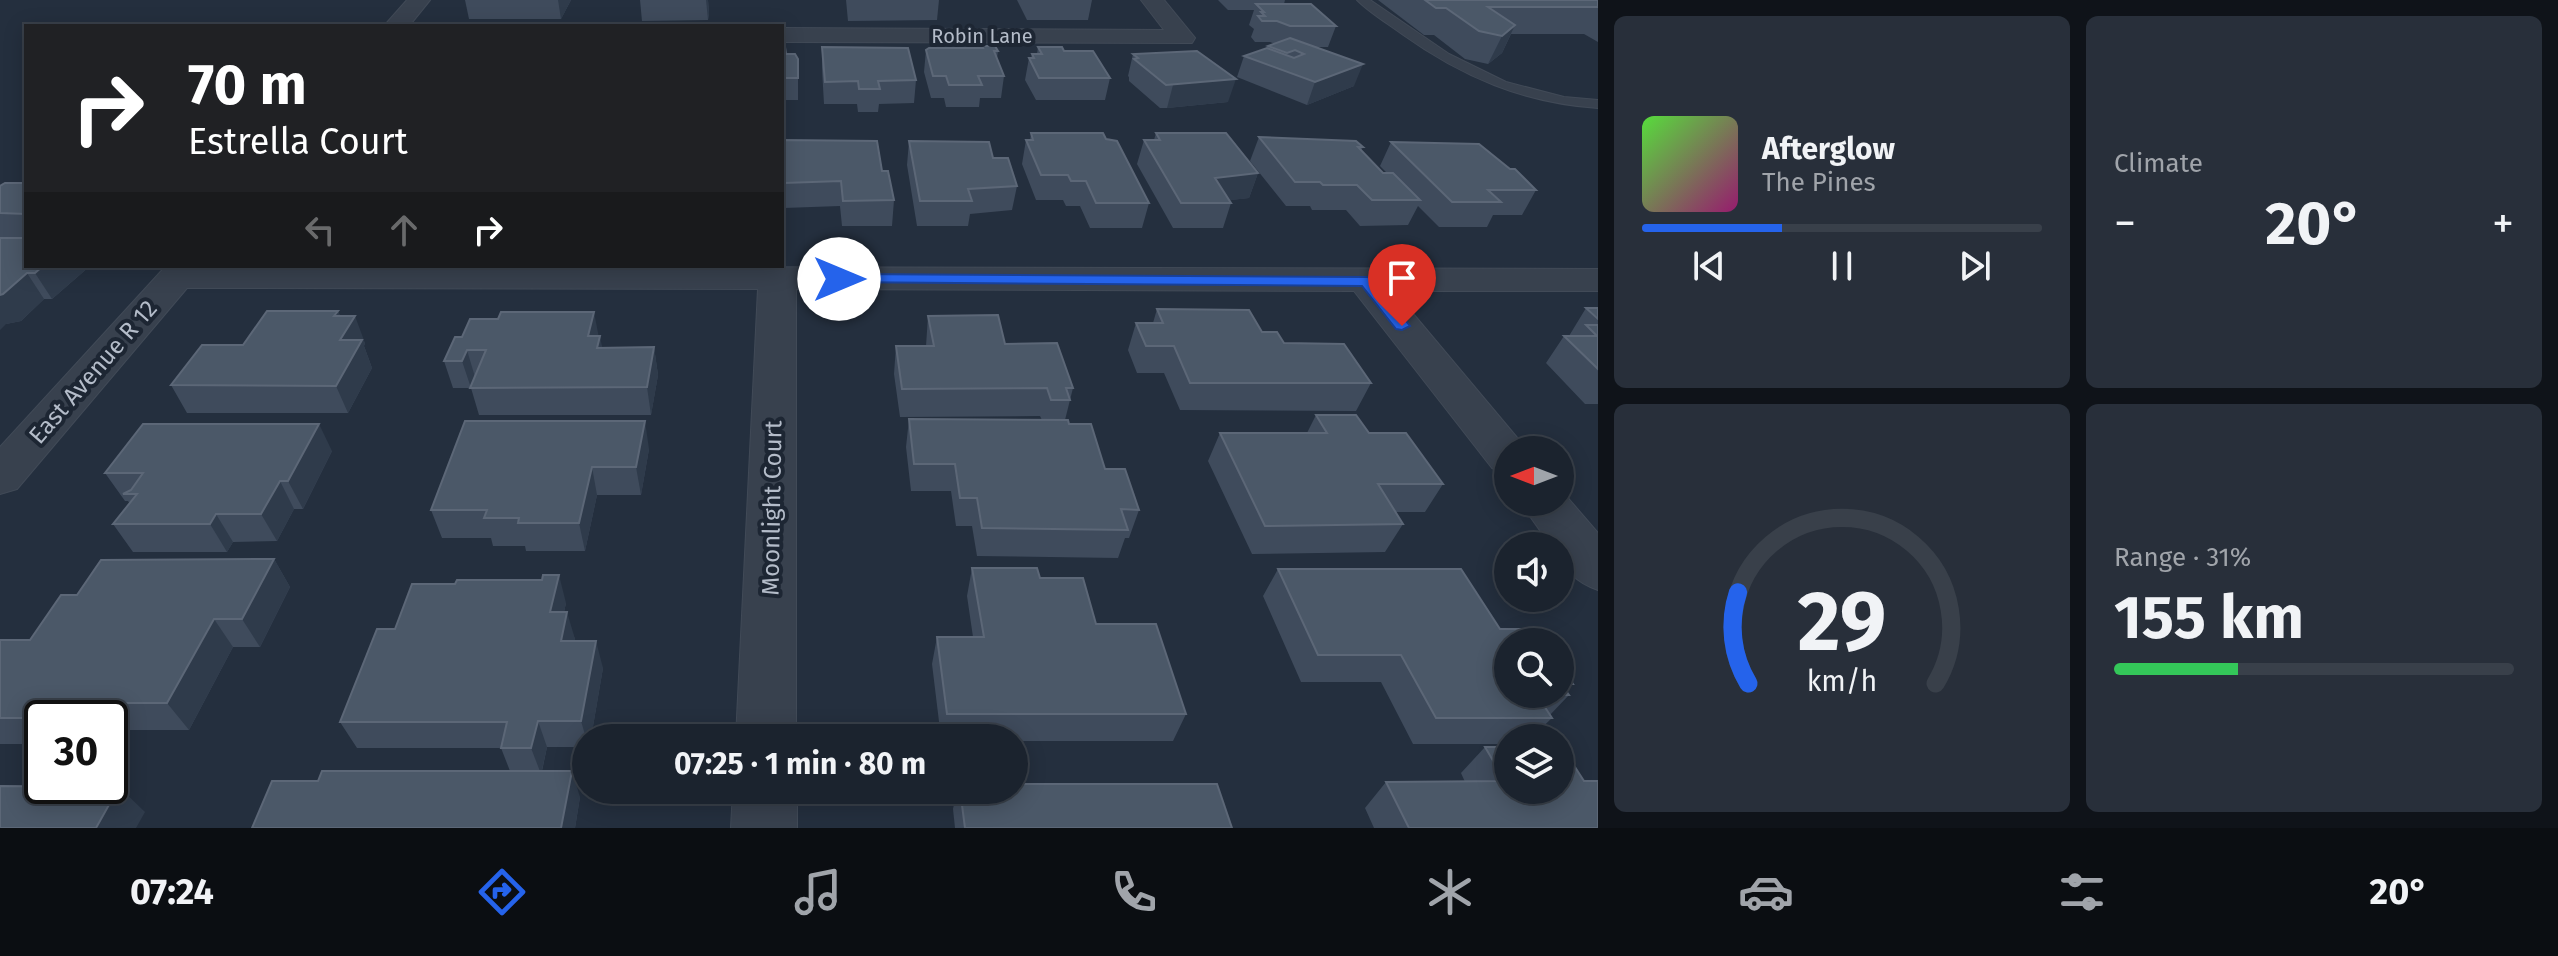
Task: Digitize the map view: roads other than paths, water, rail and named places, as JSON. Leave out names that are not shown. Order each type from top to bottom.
[{"type":"street","points":[[398,24],[419,0]]},
{"type":"street","name":"Robin Lane","points":[[784,25],[1183,38],[1152,0]]},
{"type":"street","points":[[182,271],[777,279],[1598,280]]},
{"type":"street","name":"East Avenue R 12","points":[[0,477],[182,271]]},
{"type":"street","name":"Moonlight Court","points":[[766,724],[777,279]]},
{"type":"street","points":[[1367,282],[1494,440]]},
{"type":"street","points":[[1555,516],[1598,569]]},
{"type":"street","points":[[764,828],[765,804]]},
{"type":"lane","points":[[1363,0],[1428,49],[1493,82],[1567,104],[1598,104]]}]
